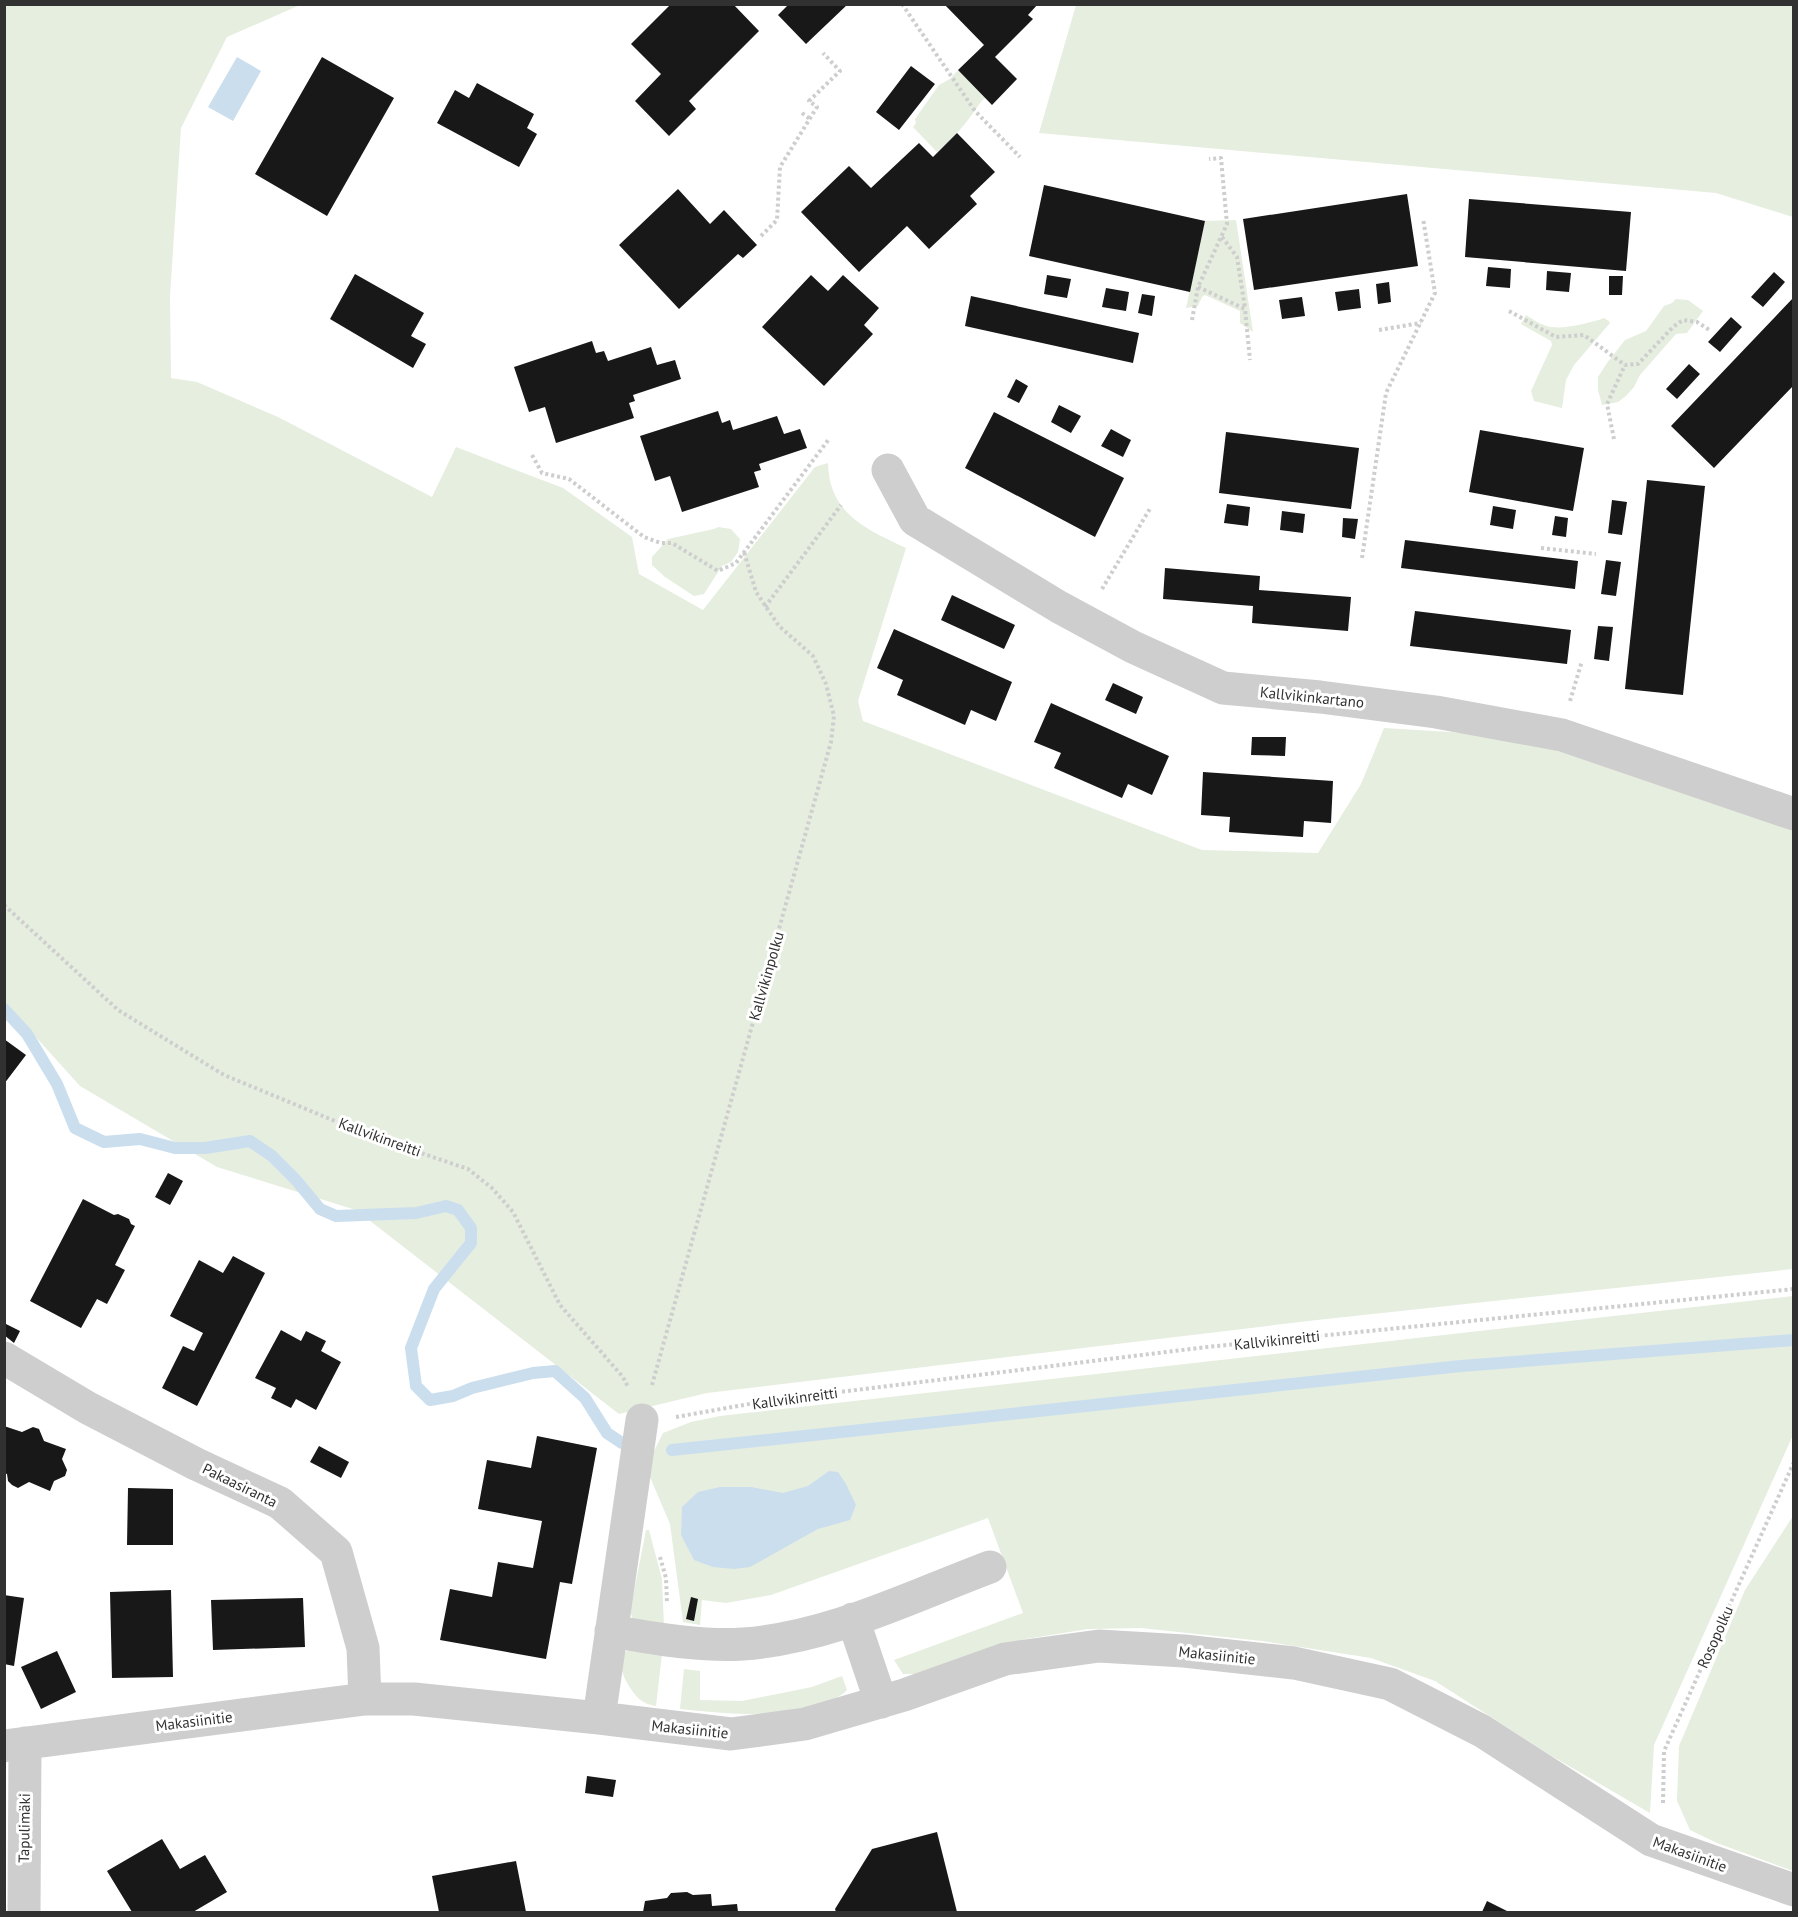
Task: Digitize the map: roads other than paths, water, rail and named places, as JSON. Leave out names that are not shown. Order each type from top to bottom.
[{"type":"street","name":"Kallvikinkartano","points":[[888,470],[915,520],[1059,607],[1133,647],[1223,688],[1320,697],[1436,712],[1562,735],[1794,814]]},
{"type":"street","name":"Pakaasiranta","points":[[4,1358],[88,1408],[196,1464],[280,1503],[336,1552],[363,1648],[365,1699]]},
{"type":"street","points":[[599,1718],[642,1420]]},
{"type":"street","points":[[612,1631],[669,1640],[741,1644],[796,1637],[853,1619],[990,1567]]},
{"type":"street","points":[[853,1619],[881,1702]]},
{"type":"street","name":"Makasiinitie","points":[[15,1744],[365,1699],[414,1699],[731,1734],[805,1724],[881,1702],[1005,1659],[1099,1646],[1184,1651],[1294,1663],[1390,1684],[1482,1731],[1651,1840],[1794,1890]]},
{"type":"street","name":"Tapulimäki","points":[[15,1744],[24,1912]]},
{"type":"water","points":[[237,57],[261,71],[233,121],[208,107]]},
{"type":"water","points":[[829,1471],[838,1472],[856,1505],[850,1520],[818,1529],[750,1567],[734,1569],[713,1567],[694,1560],[681,1535],[682,1507],[698,1492],[720,1487],[751,1487],[783,1493],[808,1486]]},
{"type":"waterway","points":[[4,1009],[27,1034],[57,1084],[75,1128],[104,1142],[140,1139],[175,1148],[205,1148],[250,1141],[272,1156],[320,1209],[336,1216],[416,1213],[446,1206],[458,1210],[471,1228],[471,1243],[434,1289],[411,1348],[416,1386],[430,1400],[453,1396],[472,1388],[533,1373],[555,1371],[585,1398],[607,1433],[622,1443]]},
{"type":"waterway","points":[[672,1450],[1461,1366],[1794,1340]]}]
